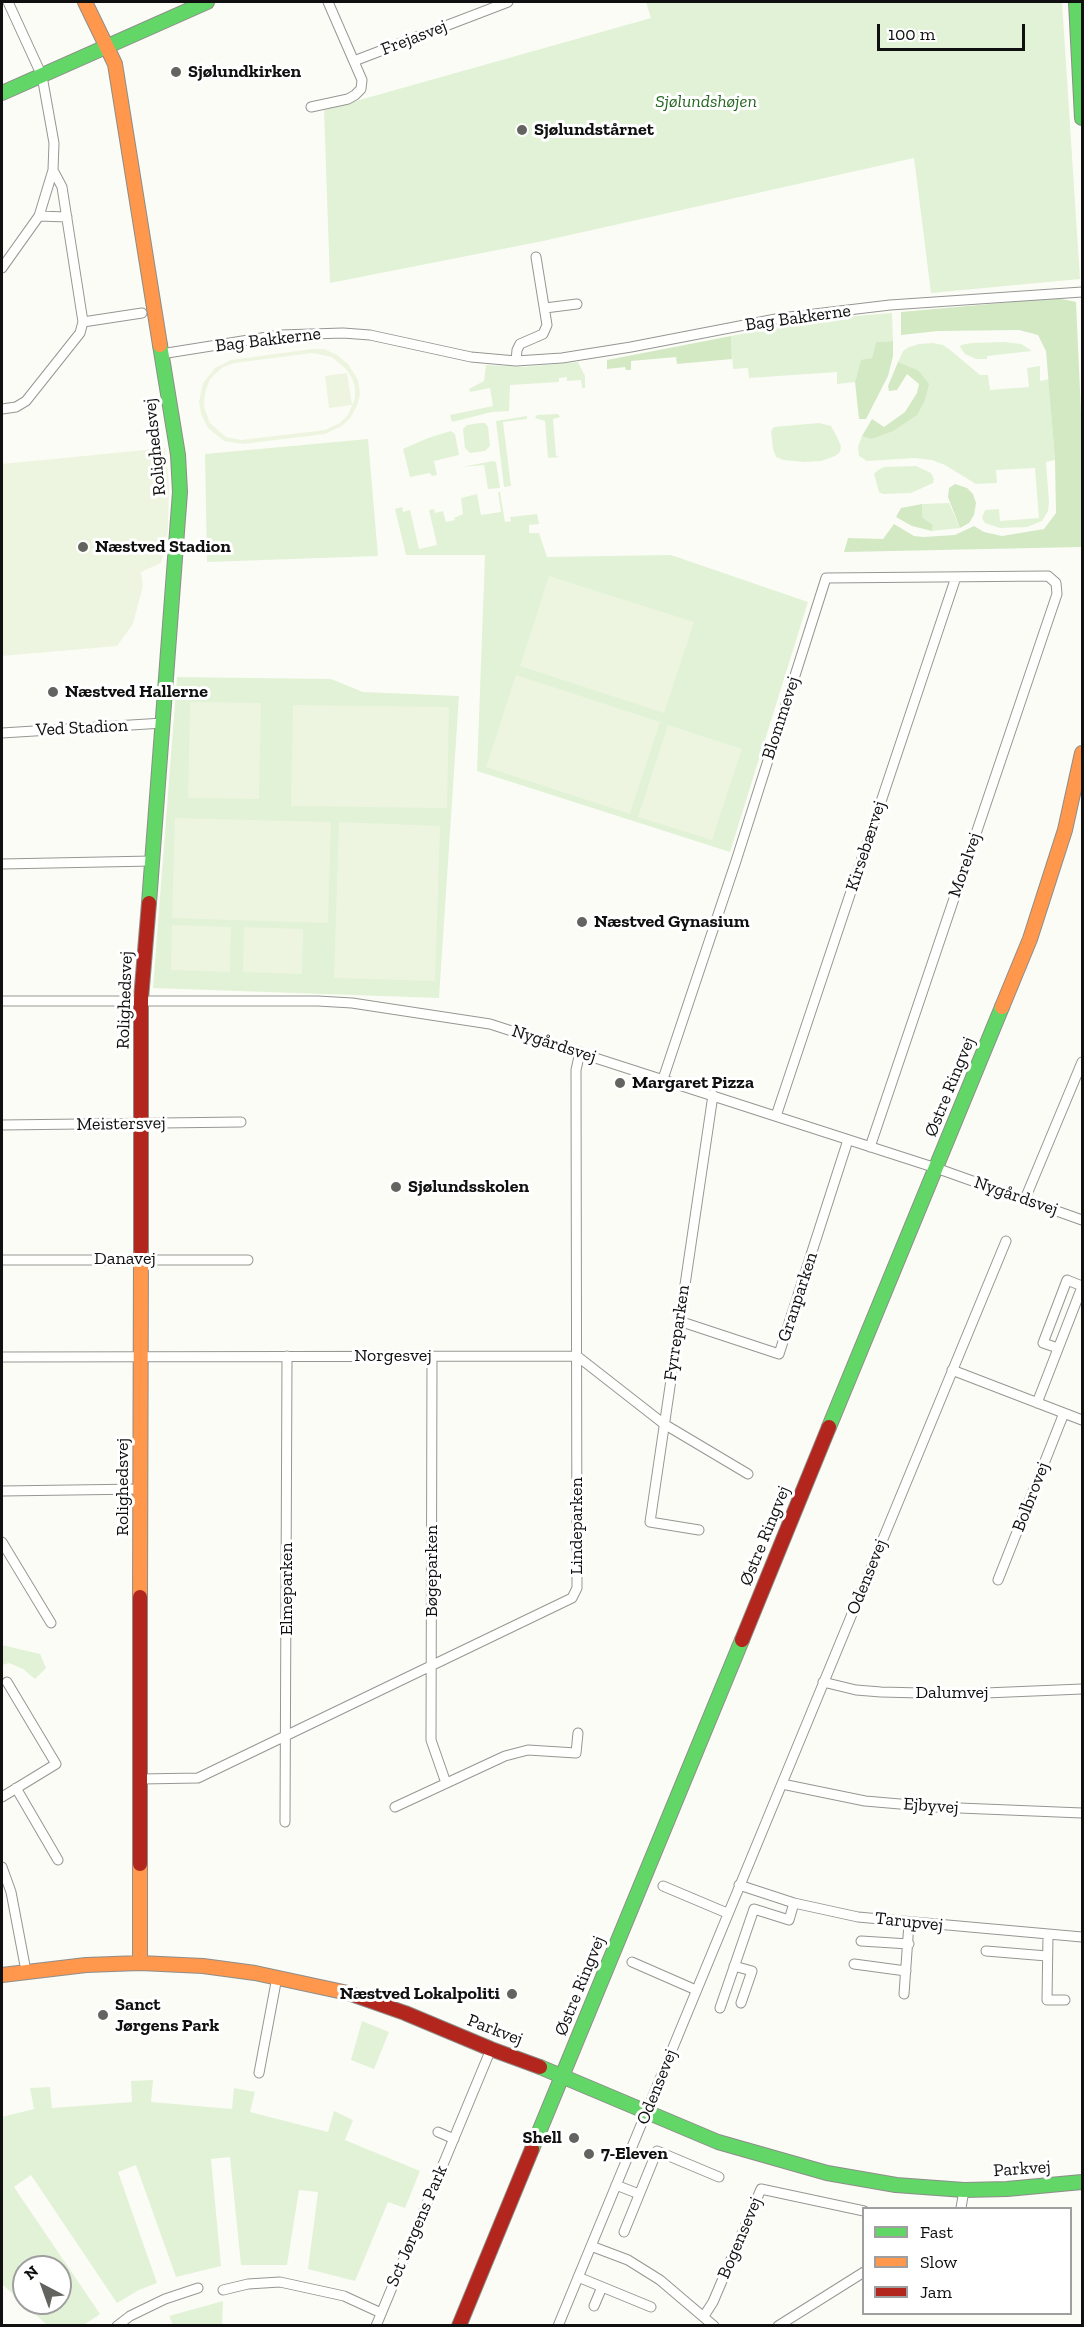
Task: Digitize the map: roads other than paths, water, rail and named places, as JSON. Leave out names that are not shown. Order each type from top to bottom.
[{"type":"street","points":[[2,268],[39,216],[53,170],[54,143],[42,76],[8,2]]},
{"type":"street","name":"Rolighedsvej","points":[[85,2],[115,64],[178,455],[180,492],[141,999],[140,1963]]},
{"type":"street","points":[[2,93],[192,5],[207,2]]},
{"type":"street","points":[[311,107],[339,102],[356,95],[361,89],[362,80],[328,2]]},
{"type":"street","name":"Frejasvej","points":[[354,61],[508,2]]},
{"type":"street","points":[[1076,2],[1083,118]]},
{"type":"street","points":[[2,409],[16,407],[26,400],[80,333],[83,322],[62,187],[53,170]]},
{"type":"street","points":[[39,216],[67,217]]},
{"type":"street","points":[[516,361],[520,344],[546,331],[545,308],[536,257]]},
{"type":"street","name":"Bag Bakkerne","points":[[161,354],[280,335],[343,333],[370,336],[471,357],[516,361],[562,358],[807,315],[890,305],[1083,292]]},
{"type":"street","points":[[545,308],[577,304]]},
{"type":"street","points":[[83,322],[142,313]]},
{"type":"street","name":"Blommevej","points":[[663,1079],[736,861],[826,578],[1048,576],[1056,583]]},
{"type":"street","name":"Kirsebærvej","points":[[777,1116],[956,577]]},
{"type":"street","name":"Morelvej","points":[[870,1147],[1057,594],[1056,583]]},
{"type":"street","name":"Ved Stadion","points":[[2,733],[163,723]]},
{"type":"street","name":"Østre Ringvej","points":[[459,2325],[1030,939],[1065,830],[1083,753]]},
{"type":"street","points":[[2,864],[152,861]]},
{"type":"street","name":"Nygårdsvej","points":[[2,1001],[318,1000],[490,1024],[936,1168],[1083,1220]]},
{"type":"street","name":"Lindeparken","points":[[141,1779],[198,1778],[572,1598],[578,1588],[576,1070],[580,1052]]},
{"type":"street","points":[[1025,1199],[1083,1062]]},
{"type":"street","name":"Fyrreparken","points":[[699,1530],[650,1522],[713,1095]]},
{"type":"street","name":"Meistersvej","points":[[2,1125],[241,1122]]},
{"type":"street","name":"Granparken","points":[[679,1321],[779,1354],[848,1140]]},
{"type":"street","name":"Odensevej","points":[[558,2325],[1006,1241]]},
{"type":"street","name":"Danavej","points":[[2,1260],[248,1260]]},
{"type":"street","points":[[1037,1403],[1083,1286],[1067,1280],[1043,1342],[1058,1348]]},
{"type":"street","name":"Elmeparken","points":[[285,1822],[287,1356]]},
{"type":"street","name":"Bøgeparken","points":[[432,1356],[431,1740],[446,1783]]},
{"type":"street","points":[[577,1356],[664,1424],[748,1474]]},
{"type":"street","name":"Norgesvej","points":[[2,1357],[577,1356]]},
{"type":"street","points":[[952,1370],[1083,1420]]},
{"type":"street","name":"Bolbrovej","points":[[999,1580],[1064,1413]]},
{"type":"street","points":[[2,1491],[141,1489]]},
{"type":"street","points":[[2,1542],[51,1623]]},
{"type":"street","points":[[2,1797],[56,1764],[7,1682]]},
{"type":"street","name":"Dalumvej","points":[[823,1682],[856,1690],[881,1692],[961,1694],[1083,1689]]},
{"type":"street","points":[[395,1807],[505,1756],[528,1750],[576,1753],[578,1733]]},
{"type":"street","name":"Ejbyvej","points":[[782,1784],[864,1801],[935,1807],[1083,1813]]},
{"type":"street","points":[[16,1788],[58,1860]]},
{"type":"street","points":[[2,1867],[11,1892],[26,1971]]},
{"type":"street","name":"Tarupvej","points":[[739,1885],[794,1903],[858,1917],[1083,1937]]},
{"type":"street","points":[[663,1886],[727,1913]]},
{"type":"street","points":[[720,2008],[754,1908],[789,1920],[794,1903]]},
{"type":"street","points":[[904,1994],[909,1923]]},
{"type":"street","points":[[1048,1935],[1047,2000],[1065,2000]]},
{"type":"street","points":[[861,1941],[909,1944]]},
{"type":"street","points":[[986,1952],[1047,1956]]},
{"type":"street","points":[[632,1962],[696,1990]]},
{"type":"street","name":"Parkvej","points":[[2,1975],[86,1965],[140,1963],[203,1966],[277,1977],[336,1989],[405,2013],[491,2049],[563,2075],[718,2142],[827,2173],[896,2185],[964,2190],[1007,2189],[1083,2182]]},
{"type":"street","points":[[854,1964],[906,1971]]},
{"type":"street","points":[[734,1966],[752,1971],[741,2003]]},
{"type":"street","points":[[259,2073],[277,1977]]},
{"type":"street","name":"Sct Jørgens Park","points":[[376,2325],[491,2049]]},
{"type":"street","points":[[438,2132],[454,2139]]},
{"type":"street","name":"Odensevej","points":[[624,2232],[657,2151],[719,2177]]},
{"type":"street","points":[[616,2185],[639,2194]]},
{"type":"street","name":"Bogensevej","points":[[704,2316],[713,2302],[761,2189],[862,2211]]},
{"type":"street","points":[[961,2207],[964,2190]]},
{"type":"street","points":[[591,2246],[628,2260],[660,2280],[714,2325]]},
{"type":"street","points":[[778,2325],[862,2273]]},
{"type":"street","points":[[578,2277],[651,2307]]},
{"type":"street","points":[[223,2289],[248,2283],[280,2282],[344,2296],[381,2313]]},
{"type":"street","points":[[594,2306],[602,2287]]},
{"type":"street","points":[[117,2325],[165,2299],[198,2288]]},
{"type":"place","name":"Sjølundkirken","points":[[176,72]]},
{"type":"place","name":"Sjølundstårnet","points":[[522,130]]},
{"type":"place","name":"Næstved Stadion","points":[[83,547]]},
{"type":"place","name":"Næstved Hallerne","points":[[53,692]]},
{"type":"place","name":"Næstved Gynasium","points":[[582,922]]},
{"type":"place","name":"Margaret Pizza","points":[[620,1083]]},
{"type":"place","name":"Sjølundsskolen","points":[[396,1187]]},
{"type":"place","name":"Næstved Lokalpoliti","points":[[512,1994]]},
{"type":"place","name":"Sanct Jørgens Park","points":[[103,2015]]},
{"type":"place","name":"Shell","points":[[574,2138]]},
{"type":"place","name":"7-Eleven","points":[[589,2154]]},
{"type":"park label","name":"Sjølundshøjen","points":[[706,102]]}]
